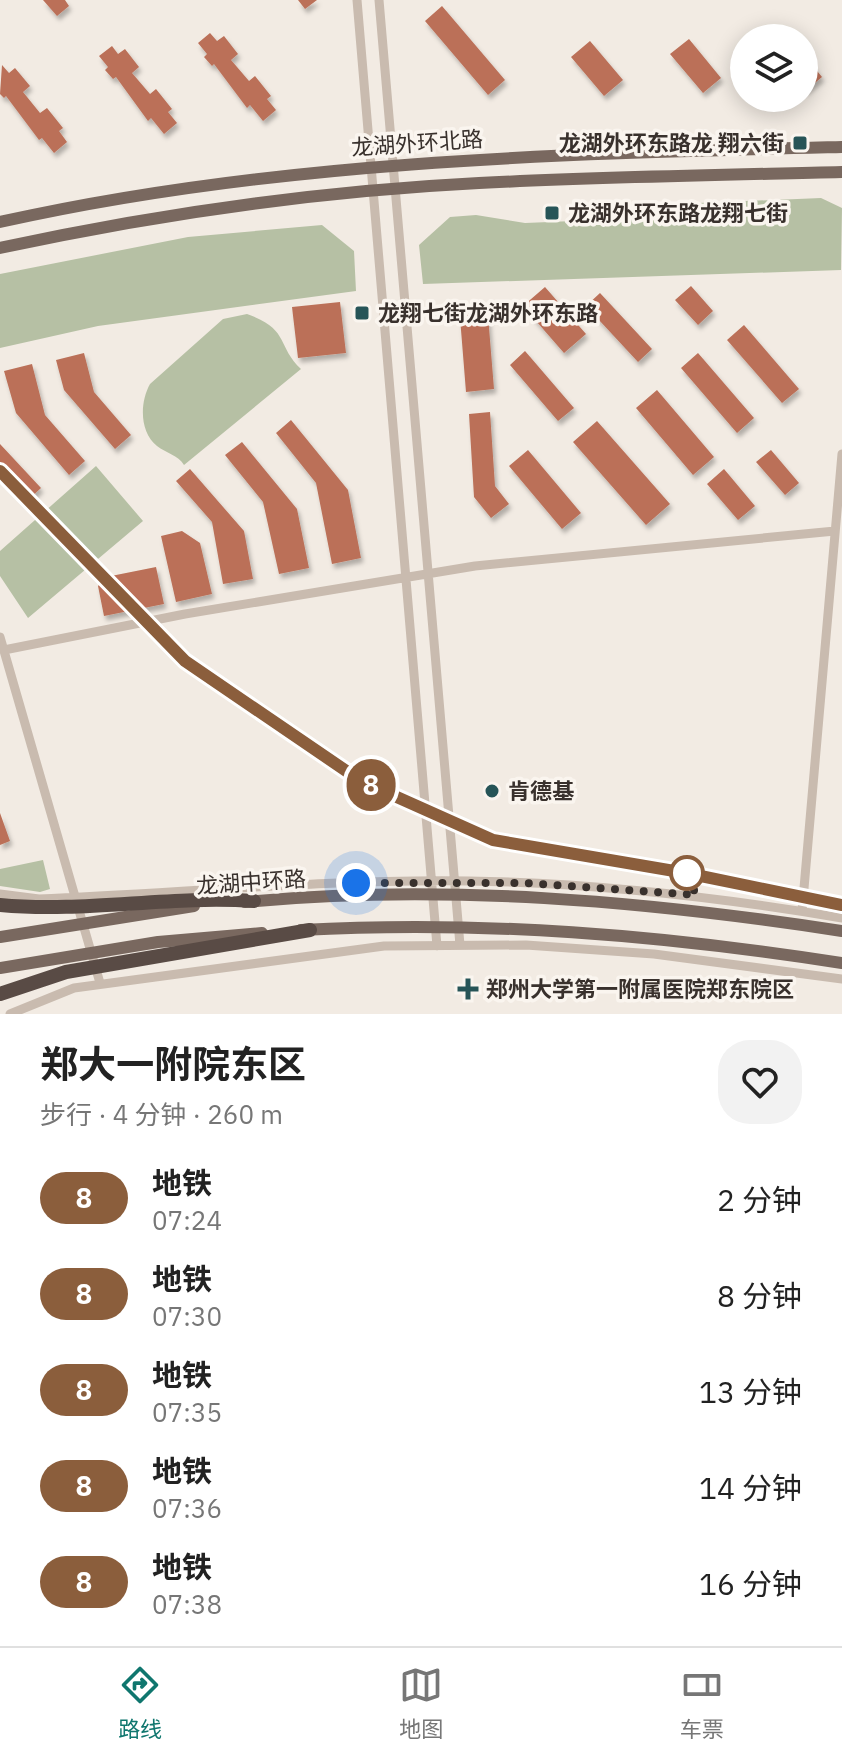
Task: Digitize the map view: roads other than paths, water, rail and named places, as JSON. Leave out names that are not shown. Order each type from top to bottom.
[{"type":"highway","points":[[0,905],[63,906],[201,897],[254,901]]},
{"type":"highway","points":[[0,994],[66,972],[310,930]]},
{"type":"main road","name":"龙湖外环北路","points":[[0,222],[157,192],[393,164],[477,158],[842,147]]},
{"type":"main road","name":"龙湖外环北路","points":[[0,248],[161,217],[395,189],[478,183],[842,172]]},
{"type":"main road","name":"龙湖中环路","points":[[0,937],[143,913],[254,901],[382,895],[648,906],[842,931]]},
{"type":"main road","points":[[0,968],[158,942],[310,930],[487,927],[729,946],[842,963]]},
{"type":"street","points":[[357,0],[437,946]]},
{"type":"street","points":[[379,0],[460,945]]},
{"type":"street","points":[[802,911],[842,454]]},
{"type":"street","points":[[4,650],[185,614],[475,566],[835,531]]},
{"type":"street","points":[[0,637],[100,983]]},
{"type":"street","points":[[0,894],[39,899],[454,881],[588,885],[723,898],[842,918]]},
{"type":"street","points":[[10,1014],[60,992],[100,983],[384,946],[526,945],[654,954],[842,979]]},
{"type":"metro line","name":"8","points":[[0,471],[185,661],[361,781],[493,840],[686,873],[842,905]]},
{"type":"place","name":"龙湖外环东路龙 翔六街","points":[[800,143]]},
{"type":"place","name":"龙湖外环东路龙翔七街","points":[[552,213]]},
{"type":"place","name":"龙翔七街龙湖外环东路","points":[[362,313]]},
{"type":"place","name":"肯德基","points":[[492,791]]},
{"type":"place","name":"郑州大学第一附属医院郑东院区","points":[[468,989]]}]
